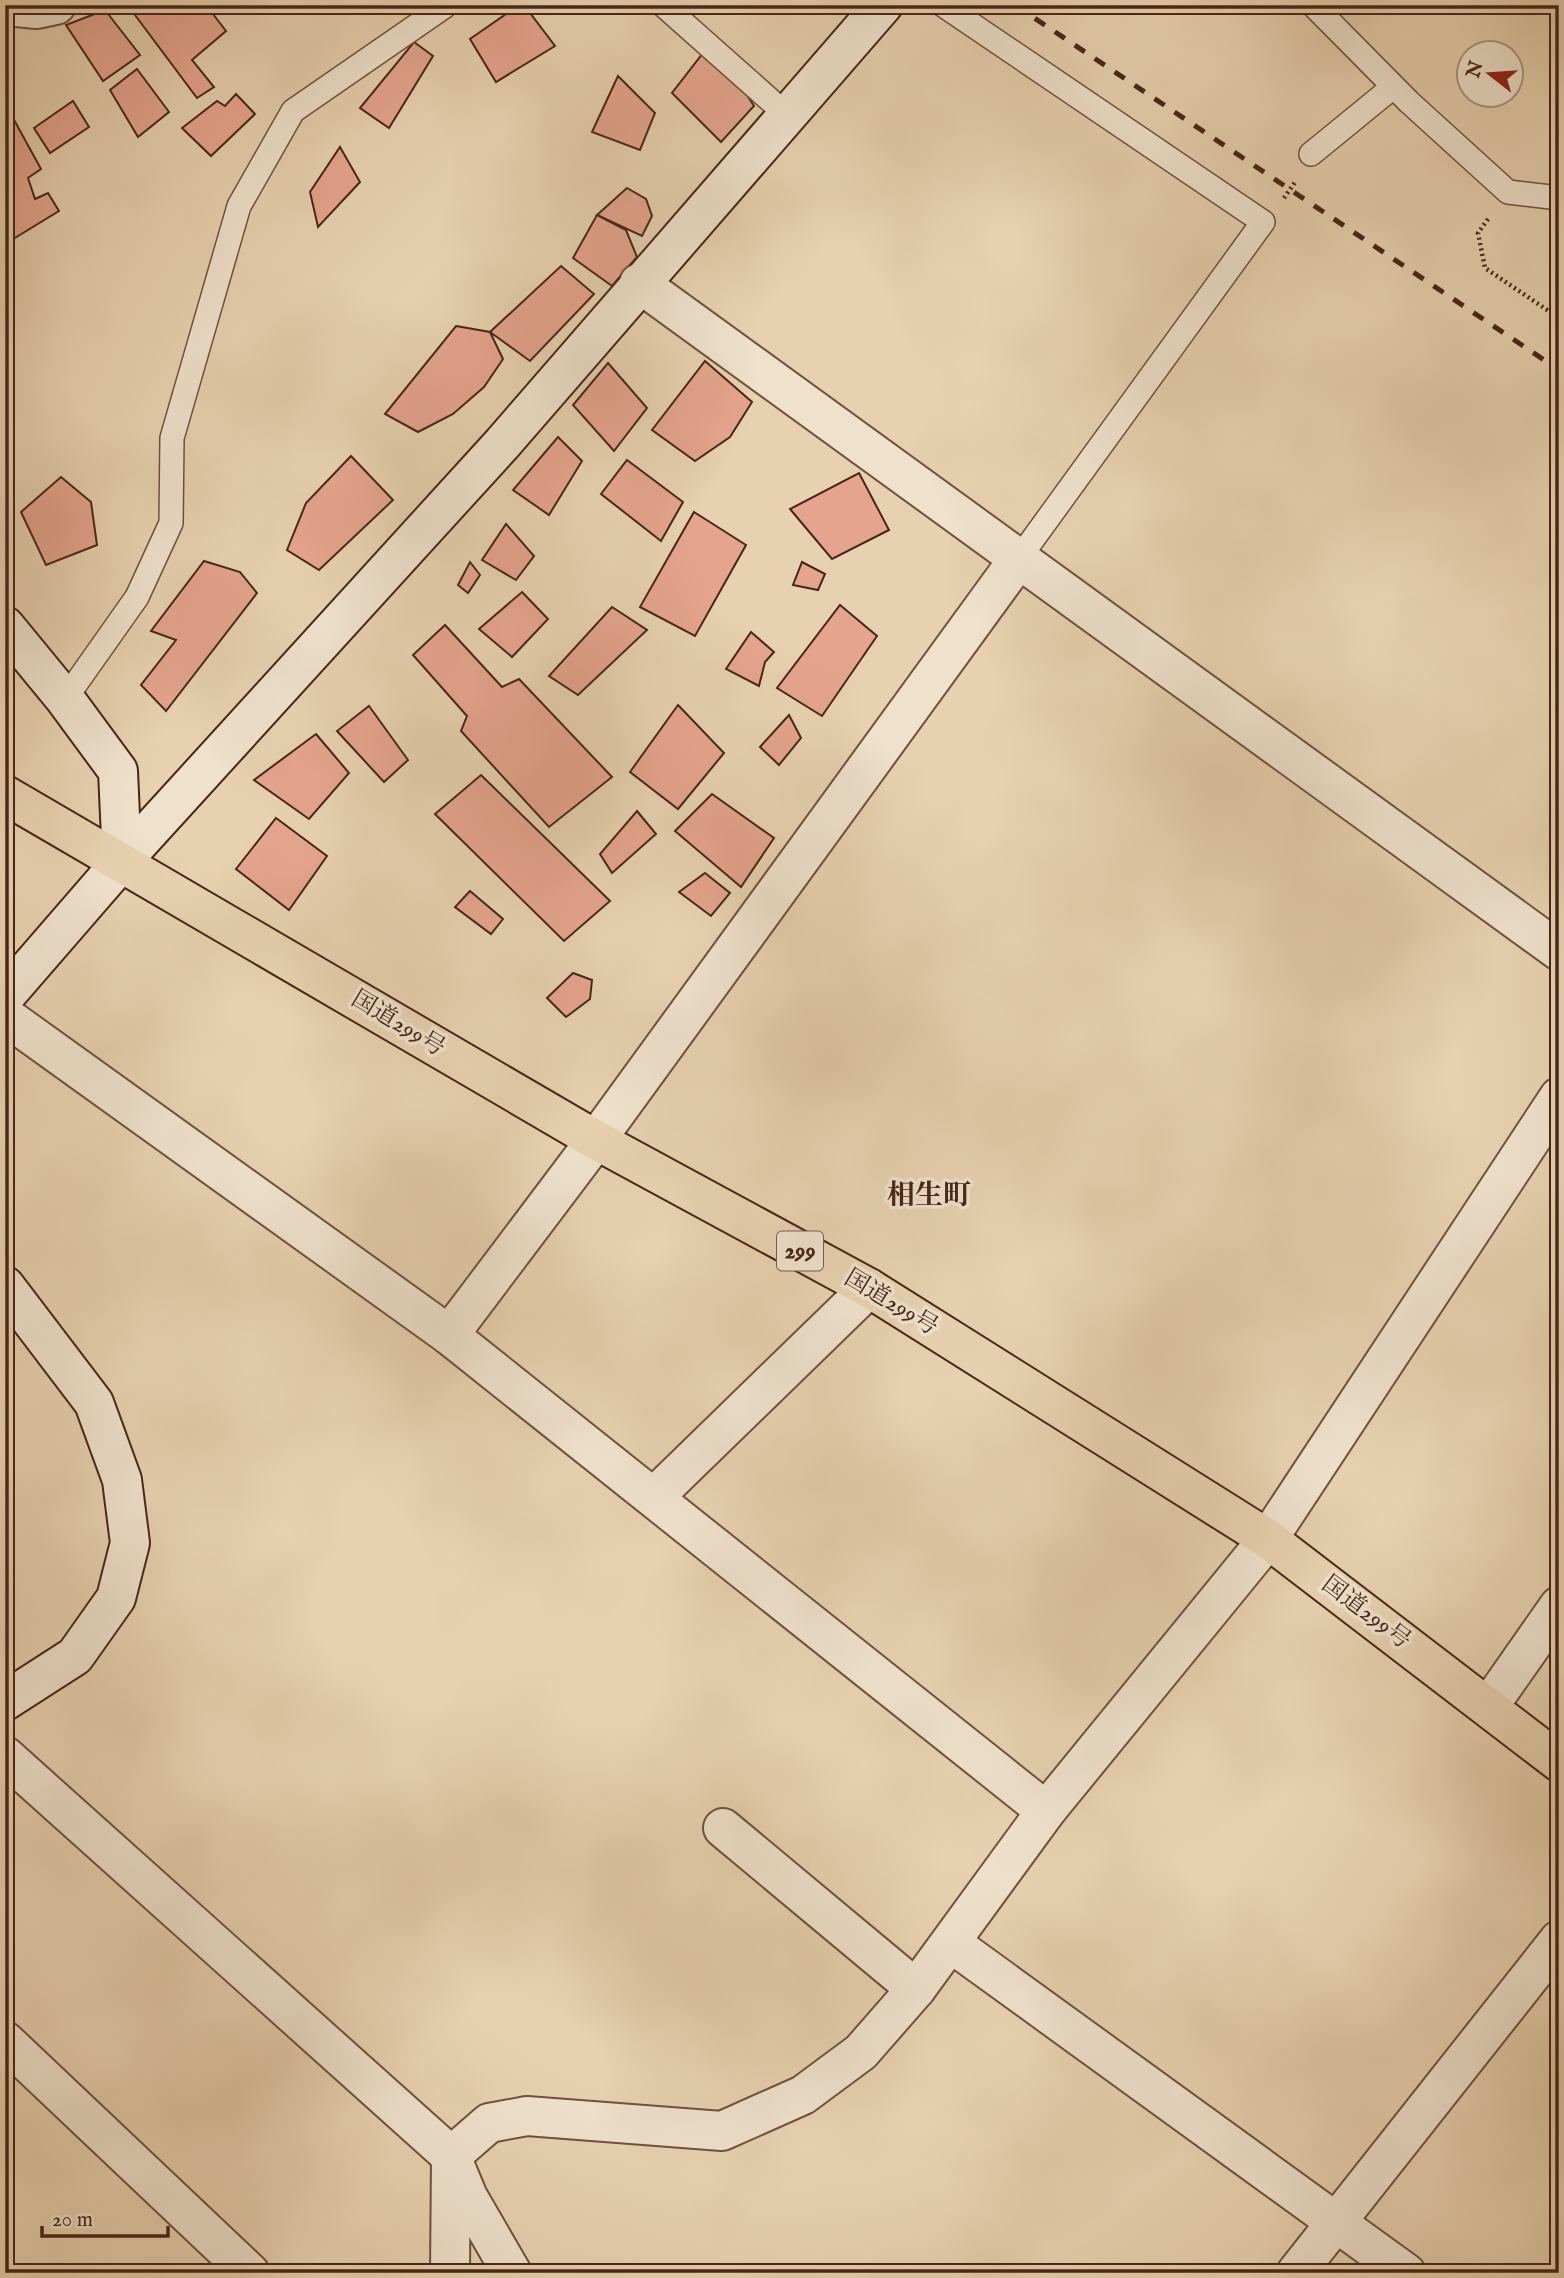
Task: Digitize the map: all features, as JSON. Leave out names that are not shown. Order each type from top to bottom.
[{"type":"highway","name":"国道299号","points":[[5,795],[596,1140],[869,1288],[1268,1539],[1559,1762]]},
{"type":"street","points":[[5,6],[37,9],[56,5]]},
{"type":"street","points":[[5,996],[122,861],[502,444],[639,282],[883,5]]},
{"type":"street","points":[[639,282],[1559,951]]},
{"type":"street","points":[[449,1335],[596,1140],[1020,557]]},
{"type":"street","points":[[5,626],[65,699],[118,771],[122,861]]},
{"type":"street","points":[[5,1016],[449,1335],[1046,1811]]},
{"type":"street","points":[[450,2273],[451,2156],[489,2123],[527,2116],[722,2131],[803,2095],[861,2052],[916,1989],[1046,1811],[1268,1539],[1559,1097]]},
{"type":"street","points":[[5,1286],[94,1403],[122,1480],[130,1543],[116,1598],[75,1656],[5,1701]]},
{"type":"street","points":[[654,1497],[869,1288]]},
{"type":"street","points":[[1489,1706],[1559,1606]]},
{"type":"street","points":[[5,1756],[451,2156],[468,2197],[512,2273]]},
{"type":"street","points":[[723,1828],[916,1989]]},
{"type":"street","points":[[1296,2273],[1559,1940]]},
{"type":"street","points":[[951,1943],[1406,2273]]},
{"type":"street","points":[[5,2041],[250,2273]]},
{"type":"lane","points":[[663,5],[788,116]]},
{"type":"lane","points":[[943,5],[1263,222],[1020,557]]},
{"type":"lane","points":[[1313,5],[1393,86],[1508,192],[1559,198]]},
{"type":"lane","points":[[65,699],[137,597],[171,523],[172,438],[240,206],[293,111],[441,6]]},
{"type":"lane","points":[[1311,154],[1393,86]]},
{"type":"path","points":[[1263,222],[1291,190],[1311,154]]},
{"type":"path","points":[[1508,192],[1478,233],[1485,268],[1559,318]]},
{"type":"building","points":[[206,5],[226,31],[192,60],[214,87],[197,98],[129,7]]},
{"type":"building","points":[[519,5],[524,5],[555,46],[496,82],[470,39]]},
{"type":"building","points":[[105,10],[140,55],[103,81],[66,25]]},
{"type":"building","points":[[414,42],[433,56],[389,128],[360,108]]},
{"type":"building","points":[[703,53],[726,62],[754,106],[721,142],[672,93]]},
{"type":"building","points":[[137,69],[169,112],[138,137],[110,90]]},
{"type":"building","points":[[618,76],[655,113],[640,150],[592,132]]},
{"type":"building","points":[[236,94],[255,114],[211,156],[182,128],[217,101],[225,106]]},
{"type":"building","points":[[73,101],[89,127],[50,153],[34,128]]},
{"type":"building","points":[[13,118],[41,169],[28,178],[35,199],[48,193],[59,211],[5,244],[5,123]]},
{"type":"building","points":[[340,147],[360,182],[318,227],[310,192]]},
{"type":"building","points":[[627,188],[646,199],[652,216],[642,236],[597,215]]},
{"type":"building","points":[[597,215],[626,230],[637,257],[612,286],[573,258]]},
{"type":"building","points":[[561,266],[594,294],[530,361],[490,332]]},
{"type":"building","points":[[456,326],[490,332],[503,359],[484,387],[453,414],[418,432],[385,414]]},
{"type":"building","points":[[705,361],[752,402],[730,437],[695,461],[652,430]]},
{"type":"building","points":[[608,363],[647,408],[614,451],[573,405]]},
{"type":"building","points":[[558,437],[582,461],[549,515],[513,490]]},
{"type":"building","points":[[351,456],[393,500],[319,570],[287,550],[306,503]]},
{"type":"building","points":[[627,460],[683,502],[661,541],[601,494]]},
{"type":"building","points":[[859,473],[889,530],[832,559],[790,509]]},
{"type":"building","points":[[61,477],[91,502],[97,545],[46,565],[21,512]]},
{"type":"building","points":[[694,512],[746,545],[695,636],[640,607]]},
{"type":"building","points":[[506,524],[534,556],[516,580],[482,560]]},
{"type":"building","points":[[204,561],[240,572],[257,593],[166,711],[141,685],[176,640],[151,631]]},
{"type":"building","points":[[470,562],[480,575],[468,593],[458,585]]},
{"type":"building","points":[[802,562],[825,574],[818,590],[793,585]]},
{"type":"building","points":[[522,592],[548,619],[512,657],[479,629]]},
{"type":"building","points":[[840,605],[877,636],[822,716],[777,688]]},
{"type":"building","points":[[612,607],[647,630],[578,695],[549,676]]},
{"type":"building","points":[[445,625],[502,687],[519,679],[612,777],[549,827],[461,731],[467,716],[413,655]]},
{"type":"building","points":[[751,632],[774,652],[765,662],[759,686],[726,669]]},
{"type":"building","points":[[678,705],[724,753],[678,809],[630,772]]},
{"type":"building","points":[[369,706],[408,760],[384,782],[337,731]]},
{"type":"building","points":[[789,715],[801,738],[779,765],[760,747]]},
{"type":"building","points":[[316,734],[349,773],[309,819],[254,780]]},
{"type":"building","points":[[481,775],[610,901],[564,941],[435,814]]},
{"type":"building","points":[[712,794],[774,838],[741,887],[675,831]]},
{"type":"building","points":[[637,811],[656,834],[612,873],[600,854]]},
{"type":"building","points":[[276,818],[327,856],[289,910],[236,869]]},
{"type":"building","points":[[705,873],[730,893],[711,916],[679,892]]},
{"type":"building","points":[[470,891],[503,919],[491,934],[455,907]]},
{"type":"building","points":[[573,973],[592,980],[590,999],[566,1017],[547,998]]},
{"type":"railway","points":[[1015,5],[1559,370]]},
{"type":"district","name":"相生町","points":[[929,1196]]}]
